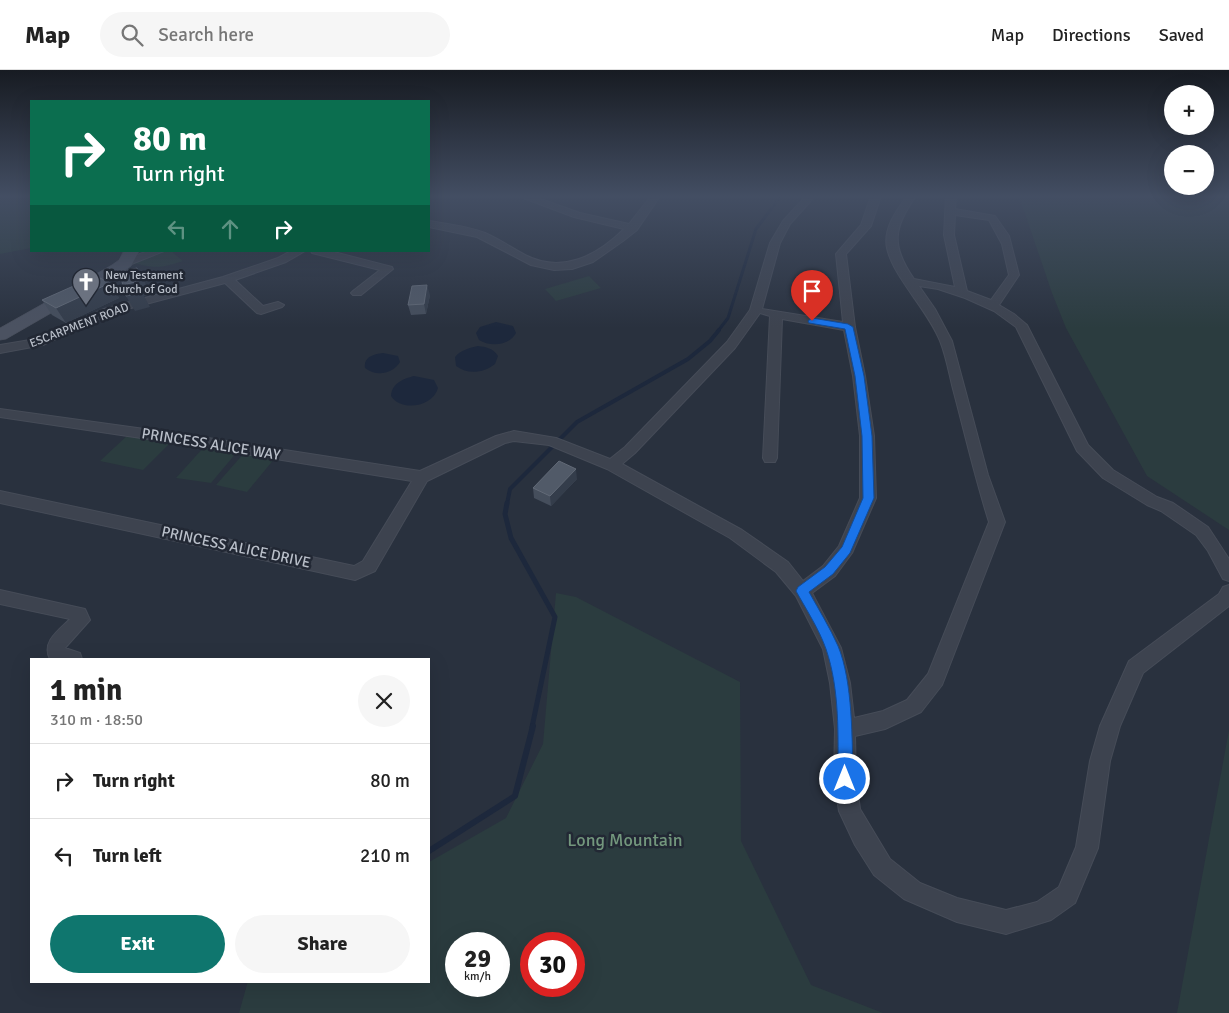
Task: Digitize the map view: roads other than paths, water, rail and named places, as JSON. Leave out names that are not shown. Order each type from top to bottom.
[{"type":"street","points":[[490,240],[533,263],[550,268],[567,268],[586,262],[614,246],[620,240]]},
{"type":"street","points":[[612,465],[630,450],[731,345],[756,310],[777,240]]},
{"type":"street","points":[[802,591],[829,571],[846,549],[868,498],[867,436],[859,376],[848,327],[841,254],[853,240]]},
{"type":"street","points":[[845,729],[885,720],[914,706],[920,699],[934,679],[960,620],[997,522],[981,475],[964,402],[946,340],[929,309],[898,264],[892,247],[892,240]]},
{"type":"street","points":[[950,240],[962,294]]},
{"type":"street","points":[[993,305],[1014,275],[1012,262],[1004,240]]},
{"type":"street","points":[[0,335],[100,280],[128,257],[154,252]]},
{"type":"street","name":"ESCARPMENT ROAD","points":[[0,349],[38,342],[108,311],[227,279],[282,260],[298,252]]},
{"type":"street","points":[[320,252],[388,269],[357,292]]},
{"type":"street","points":[[227,279],[261,310],[278,305]]},
{"type":"street","points":[[911,282],[924,283],[993,305],[1015,319],[1026,331],[1076,436],[1092,459],[1108,474],[1167,507],[1202,531],[1214,547],[1229,574]]},
{"type":"street","points":[[756,310],[848,327]]},
{"type":"street","points":[[770,458],[776,315]]},
{"type":"street","name":"PRINCESS ALICE WAY","points":[[0,413],[185,439],[422,477]]},
{"type":"street","points":[[422,477],[501,439],[514,436],[556,443],[612,465],[736,534],[782,567],[802,591],[832,648],[840,683],[845,729],[845,779],[850,811],[863,837],[882,867],[912,891],[958,910],[1006,922],[1044,912],[1067,894],[1087,848],[1100,761],[1110,726],[1136,667],[1226,599],[1229,592]]},
{"type":"street","name":"PRINCESS ALICE DRIVE","points":[[0,497],[355,573],[369,566],[422,477]]},
{"type":"street","points":[[0,597],[79,614],[81,620],[56,646],[57,655],[69,658]]},
{"type":"water","points":[[496,322],[513,326],[516,333],[509,341],[499,344],[488,344],[479,340],[476,333],[480,327]]},
{"type":"water","points":[[478,346],[489,348],[496,353],[498,356],[495,364],[476,372],[466,371],[456,366],[455,357],[457,355]]},
{"type":"water","points":[[383,353],[398,356],[400,362],[389,372],[384,373],[374,373],[365,368],[367,359],[373,355]]},
{"type":"water","points":[[414,376],[434,380],[438,388],[435,394],[430,400],[416,405],[409,406],[396,401],[391,396],[393,388],[402,380]]},
{"type":"waterway","points":[[718,331],[728,318],[753,240]]},
{"type":"waterway","points":[[507,504],[510,489],[577,422],[688,359],[710,341],[719,330]]},
{"type":"waterway","points":[[507,503],[505,514],[511,538],[555,617],[532,727]]},
{"type":"waterway","points":[[430,850],[515,796],[533,726]]},
{"type":"place","name":"New Testament Church of God","points":[[86,306]]},
{"type":"park label","name":"Long Mountain","points":[[625,840]]}]
